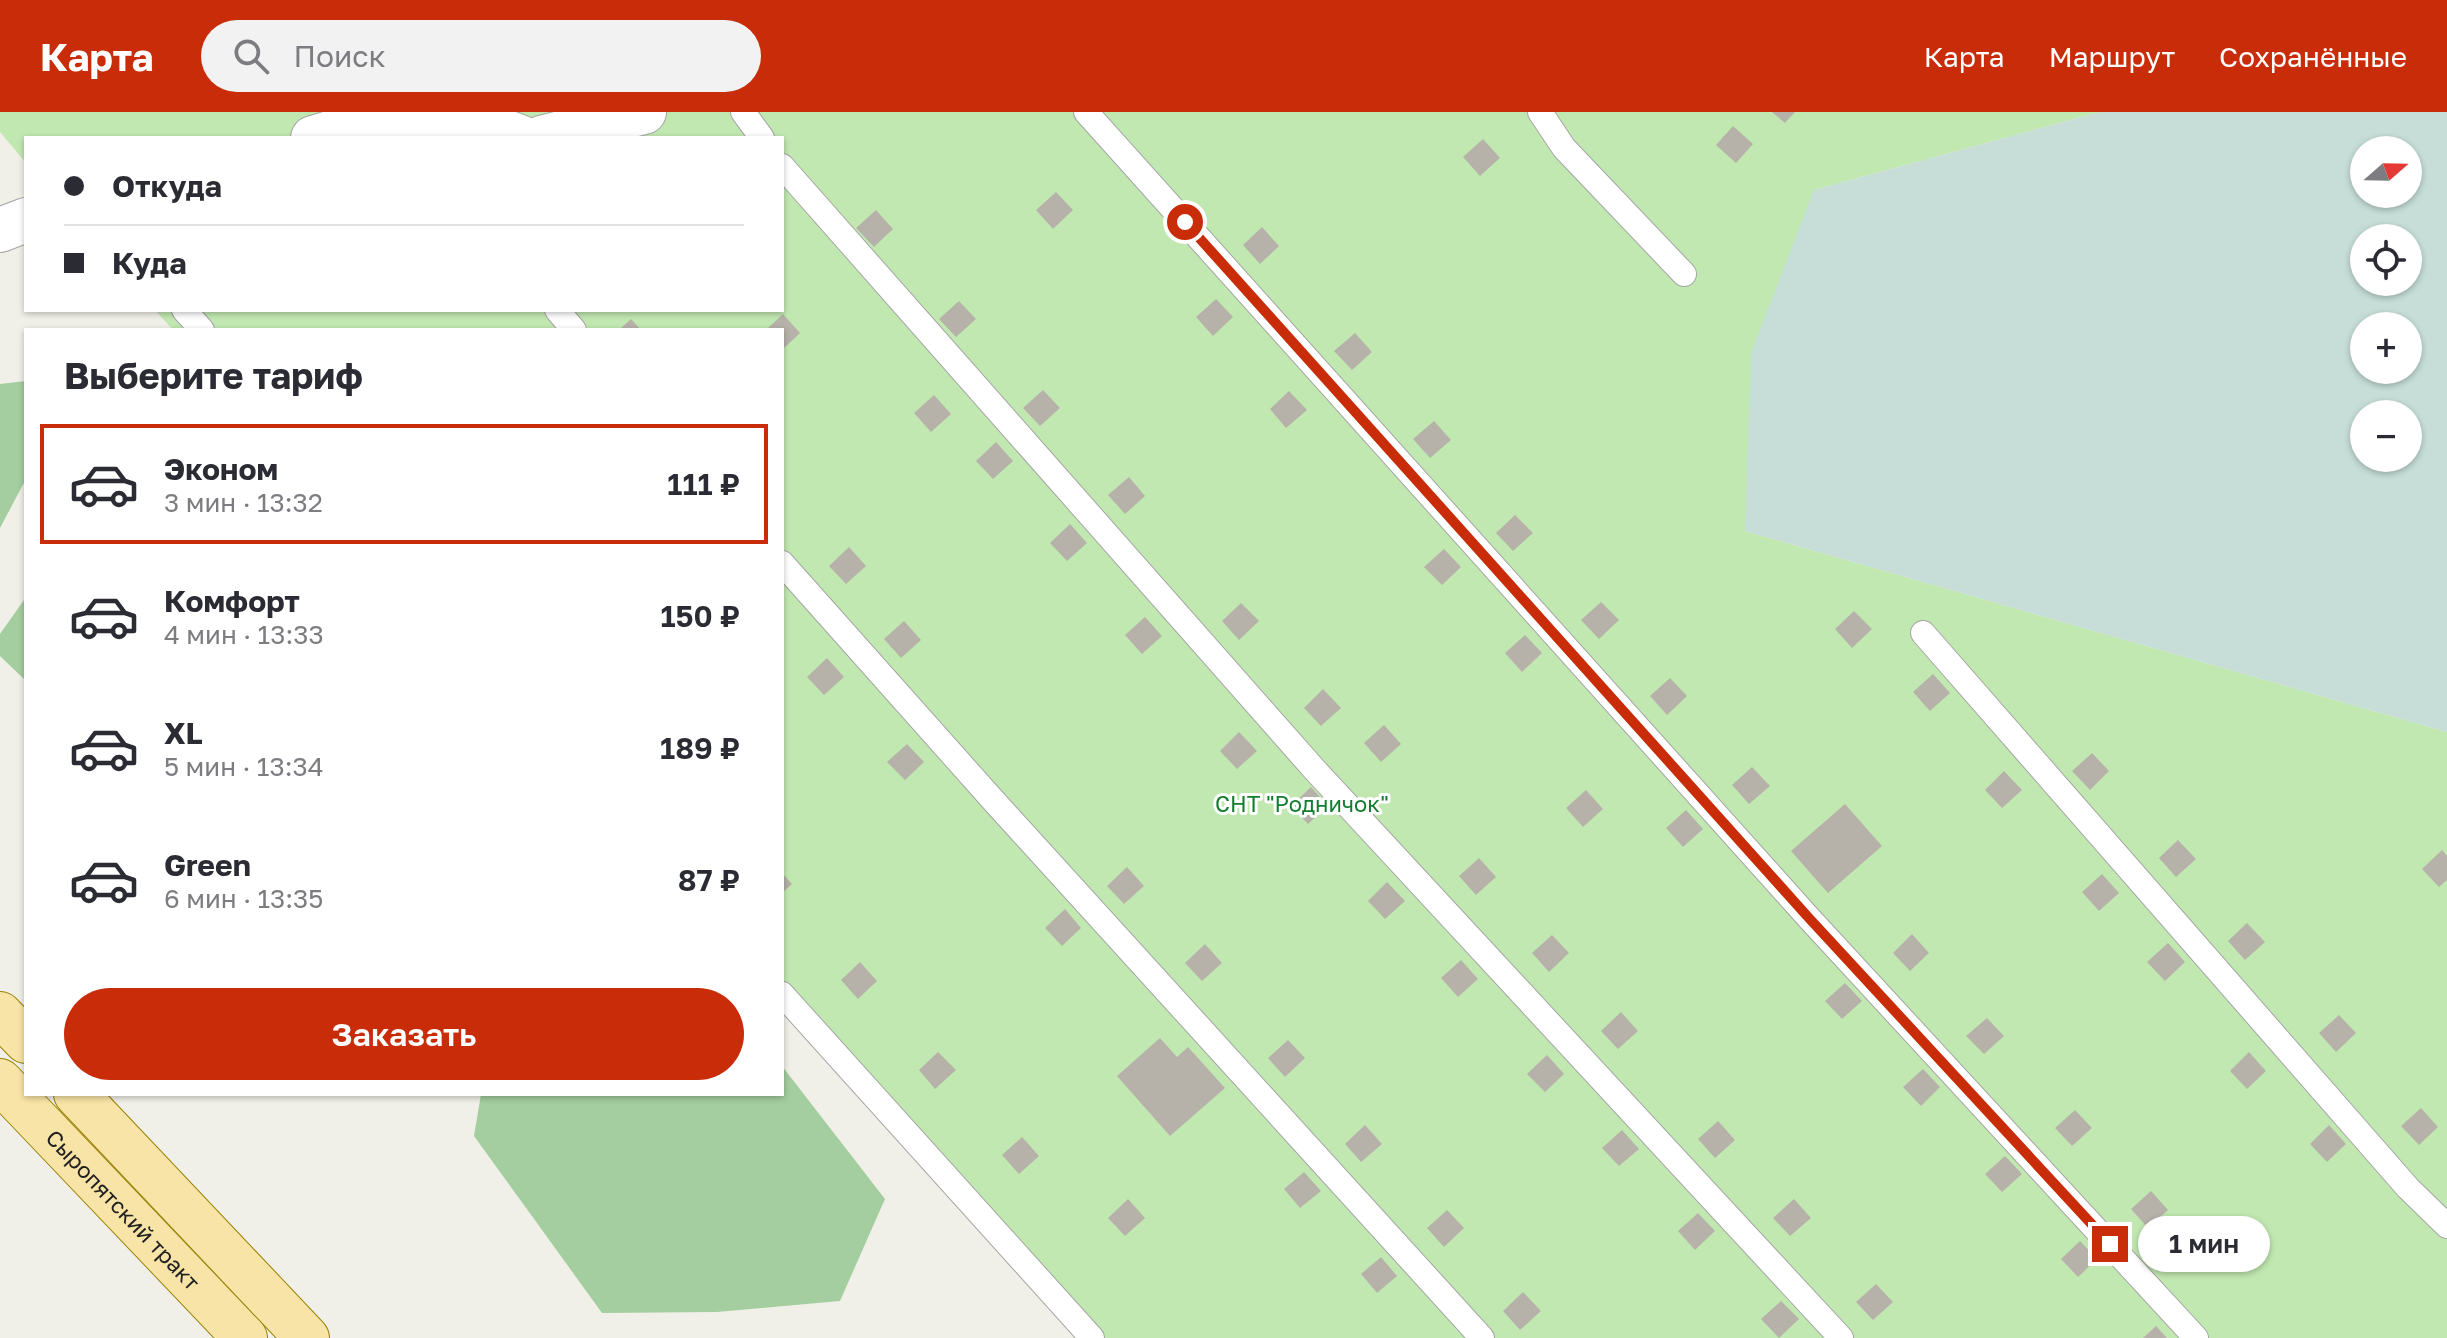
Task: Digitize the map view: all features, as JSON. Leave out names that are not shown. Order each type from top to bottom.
[{"type":"main road","points":[[0,1014],[24,1039]]},
{"type":"main road","name":"Сыропятский тракт","points":[[0,1081],[245,1338]]},
{"type":"main road","name":"Сыропятский тракт","points":[[78,1096],[307,1338]]},
{"type":"street","points":[[548,136],[606,118],[644,112]]},
{"type":"street","points":[[320,136],[381,118],[435,116],[490,125],[517,136]]},
{"type":"street","points":[[0,230],[24,221]]},
{"type":"lane","points":[[743,112],[761,136]]},
{"type":"lane","points":[[1086,112],[1808,917],[2196,1338]]},
{"type":"lane","points":[[1540,112],[1564,148],[1684,274]]},
{"type":"lane","points":[[784,168],[1314,769],[1841,1338]]},
{"type":"lane","points":[[186,312],[200,328]]},
{"type":"lane","points":[[559,312],[572,328]]},
{"type":"lane","points":[[784,565],[1482,1338]]},
{"type":"lane","points":[[1923,633],[2408,1188],[2447,1226]]},
{"type":"lane","points":[[784,996],[1092,1338]]},
{"type":"green space","name":"СНТ \"Родничок\"","points":[[0,112],[2100,112],[1814,190],[1745,531],[2447,732],[2447,1338],[1084,1338],[784,1005],[784,328],[171,328],[157,312],[784,312],[784,136],[24,136],[24,161],[0,132]]},
{"type":"green space","points":[[24,381],[24,483],[0,528],[0,384]]},
{"type":"green space","points":[[24,600],[24,679],[0,656],[0,634]]},
{"type":"green space","points":[[784,1069],[885,1199],[840,1301],[717,1312],[602,1313],[474,1136],[481,1096],[784,1096]]},
{"type":"shaded area","points":[[2100,112],[2447,112],[2447,732],[1745,531],[1751,353],[1814,190]]},
{"type":"building","points":[[1772,112],[1795,112],[1785,123]]},
{"type":"building","points":[[1733,126],[1753,144],[1736,163],[1716,145]]},
{"type":"building","points":[[1483,139],[1500,158],[1480,176],[1463,157]]},
{"type":"building","points":[[1056,192],[1073,210],[1053,229],[1036,210]]},
{"type":"building","points":[[876,210],[893,229],[874,247],[856,228]]},
{"type":"building","points":[[1262,227],[1279,246],[1260,264],[1243,245]]},
{"type":"building","points":[[1216,299],[1233,317],[1213,336],[1196,317]]},
{"type":"building","points":[[959,301],[976,319],[956,337],[939,319]]},
{"type":"building","points":[[783,314],[800,333],[784,348],[784,328],[768,328]]},
{"type":"building","points":[[631,319],[639,328],[621,328]]},
{"type":"building","points":[[1355,333],[1372,352],[1352,370],[1334,351]]},
{"type":"building","points":[[1043,390],[1060,408],[1040,426],[1023,408]]},
{"type":"building","points":[[1289,391],[1307,410],[1286,428],[1270,409]]},
{"type":"building","points":[[934,395],[951,414],[931,432],[914,413]]},
{"type":"building","points":[[1434,421],[1451,440],[1430,458],[1413,439]]},
{"type":"building","points":[[996,442],[1013,461],[993,479],[976,461]]},
{"type":"building","points":[[1129,477],[1145,496],[1125,514],[1108,495]]},
{"type":"building","points":[[1515,515],[1533,533],[1513,551],[1496,533]]},
{"type":"building","points":[[1070,524],[1087,543],[1067,561],[1050,543]]},
{"type":"building","points":[[849,547],[866,566],[846,584],[829,566]]},
{"type":"building","points":[[1444,549],[1461,567],[1442,585],[1424,567]]},
{"type":"building","points":[[1601,602],[1619,620],[1599,639],[1581,620]]},
{"type":"building","points":[[1241,603],[1259,621],[1239,640],[1222,621]]},
{"type":"building","points":[[1854,611],[1872,629],[1852,648],[1835,629]]},
{"type":"building","points":[[1145,617],[1162,636],[1142,654],[1125,635]]},
{"type":"building","points":[[904,621],[921,640],[901,658],[884,639]]},
{"type":"building","points":[[1525,635],[1542,653],[1522,672],[1505,653]]},
{"type":"building","points":[[827,658],[844,677],[824,695],[807,677]]},
{"type":"building","points":[[1933,674],[1950,693],[1930,711],[1913,692]]},
{"type":"building","points":[[1670,678],[1687,696],[1667,715],[1650,696]]},
{"type":"building","points":[[1323,689],[1341,708],[1321,726],[1304,708]]},
{"type":"building","points":[[1384,725],[1401,744],[1381,762],[1364,743]]},
{"type":"building","points":[[1239,732],[1257,751],[1237,769],[1220,751]]},
{"type":"building","points":[[907,744],[924,762],[905,780],[887,762]]},
{"type":"building","points":[[2092,753],[2109,771],[2090,790],[2072,771]]},
{"type":"building","points":[[1752,767],[1770,786],[1749,804],[1732,785]]},
{"type":"building","points":[[2004,771],[2022,790],[2002,808],[1985,790]]},
{"type":"building","points":[[1311,787],[1328,806],[1308,824],[1291,806]]},
{"type":"building","points":[[1586,790],[1603,809],[1583,827],[1566,808]]},
{"type":"building","points":[[1845,804],[1882,846],[1828,893],[1791,851]]},
{"type":"building","points":[[1686,810],[1703,829],[1683,847],[1666,828]]},
{"type":"building","points":[[2178,840],[2196,859],[2176,877],[2159,858]]},
{"type":"building","points":[[2442,850],[2447,856],[2447,880],[2439,887],[2422,869]]},
{"type":"building","points":[[1479,858],[1496,877],[1476,895],[1459,876]]},
{"type":"building","points":[[1127,867],[1144,886],[1124,904],[1107,886]]},
{"type":"building","points":[[2102,874],[2119,893],[2099,911],[2082,892]]},
{"type":"building","points":[[784,875],[792,884],[784,891]]},
{"type":"building","points":[[1387,882],[1405,901],[1385,919],[1368,901]]},
{"type":"building","points":[[1065,909],[1081,928],[1062,946],[1045,928]]},
{"type":"building","points":[[2247,923],[2265,942],[2245,960],[2228,941]]},
{"type":"building","points":[[1912,934],[1929,953],[1910,971],[1893,953]]},
{"type":"building","points":[[1552,935],[1569,953],[1549,972],[1532,953]]},
{"type":"building","points":[[2168,943],[2185,962],[2165,981],[2147,962]]},
{"type":"building","points":[[1205,944],[1222,963],[1202,981],[1185,963]]},
{"type":"building","points":[[1461,960],[1478,979],[1458,997],[1441,978]]},
{"type":"building","points":[[860,962],[877,981],[858,999],[841,980]]},
{"type":"building","points":[[1845,983],[1862,1001],[1842,1019],[1825,1001]]},
{"type":"building","points":[[1621,1012],[1638,1031],[1618,1049],[1601,1031]]},
{"type":"building","points":[[2339,1015],[2356,1033],[2336,1052],[2319,1033]]},
{"type":"building","points":[[1987,1018],[2004,1036],[1984,1054],[1966,1036]]},
{"type":"building","points":[[1160,1038],[1177,1057],[1188,1047],[1225,1088],[1170,1136],[1117,1076]]},
{"type":"building","points":[[1288,1040],[1305,1058],[1285,1077],[1268,1058]]},
{"type":"building","points":[[938,1052],[956,1070],[935,1089],[919,1070]]},
{"type":"building","points":[[2249,1052],[2266,1071],[2247,1089],[2230,1071]]},
{"type":"building","points":[[1547,1055],[1564,1074],[1545,1092],[1527,1074]]},
{"type":"building","points":[[1923,1069],[1940,1087],[1921,1106],[1903,1087]]},
{"type":"building","points":[[2421,1108],[2438,1127],[2419,1145],[2401,1126]]},
{"type":"building","points":[[2075,1110],[2092,1128],[2072,1146],[2055,1128]]},
{"type":"building","points":[[1718,1121],[1735,1140],[1715,1158],[1698,1139]]},
{"type":"building","points":[[1365,1125],[1382,1144],[1361,1162],[1345,1144]]},
{"type":"building","points":[[2329,1125],[2346,1144],[2327,1162],[2310,1144]]},
{"type":"building","points":[[1622,1130],[1639,1149],[1619,1166],[1602,1148]]},
{"type":"building","points":[[1022,1137],[1039,1156],[1019,1174],[1002,1155]]},
{"type":"building","points":[[2005,1156],[2022,1174],[2002,1192],[1985,1174]]},
{"type":"building","points":[[1304,1172],[1321,1191],[1300,1208],[1284,1189]]},
{"type":"building","points":[[2151,1191],[2168,1210],[2148,1228],[2131,1209]]},
{"type":"building","points":[[1128,1199],[1145,1218],[1125,1236],[1108,1218]]},
{"type":"building","points":[[1794,1199],[1811,1218],[1790,1236],[1773,1218]]},
{"type":"building","points":[[1447,1210],[1464,1228],[1444,1247],[1427,1228]]},
{"type":"building","points":[[1698,1213],[1715,1231],[1695,1250],[1678,1231]]},
{"type":"building","points":[[2201,1228],[2218,1247],[2198,1265],[2181,1247]]},
{"type":"building","points":[[2080,1241],[2097,1259],[2078,1277],[2061,1259]]},
{"type":"building","points":[[1381,1257],[1397,1276],[1377,1293],[1361,1274]]},
{"type":"building","points":[[1876,1284],[1893,1302],[1873,1320],[1856,1302]]},
{"type":"building","points":[[1523,1292],[1541,1311],[1520,1330],[1503,1311]]},
{"type":"building","points":[[1781,1301],[1799,1319],[1779,1338],[1761,1319]]},
{"type":"building","points":[[2156,1326],[2167,1338],[2143,1338]]},
{"type":"route","points":[[1185,222],[1808,917],[2110,1244]]}]
